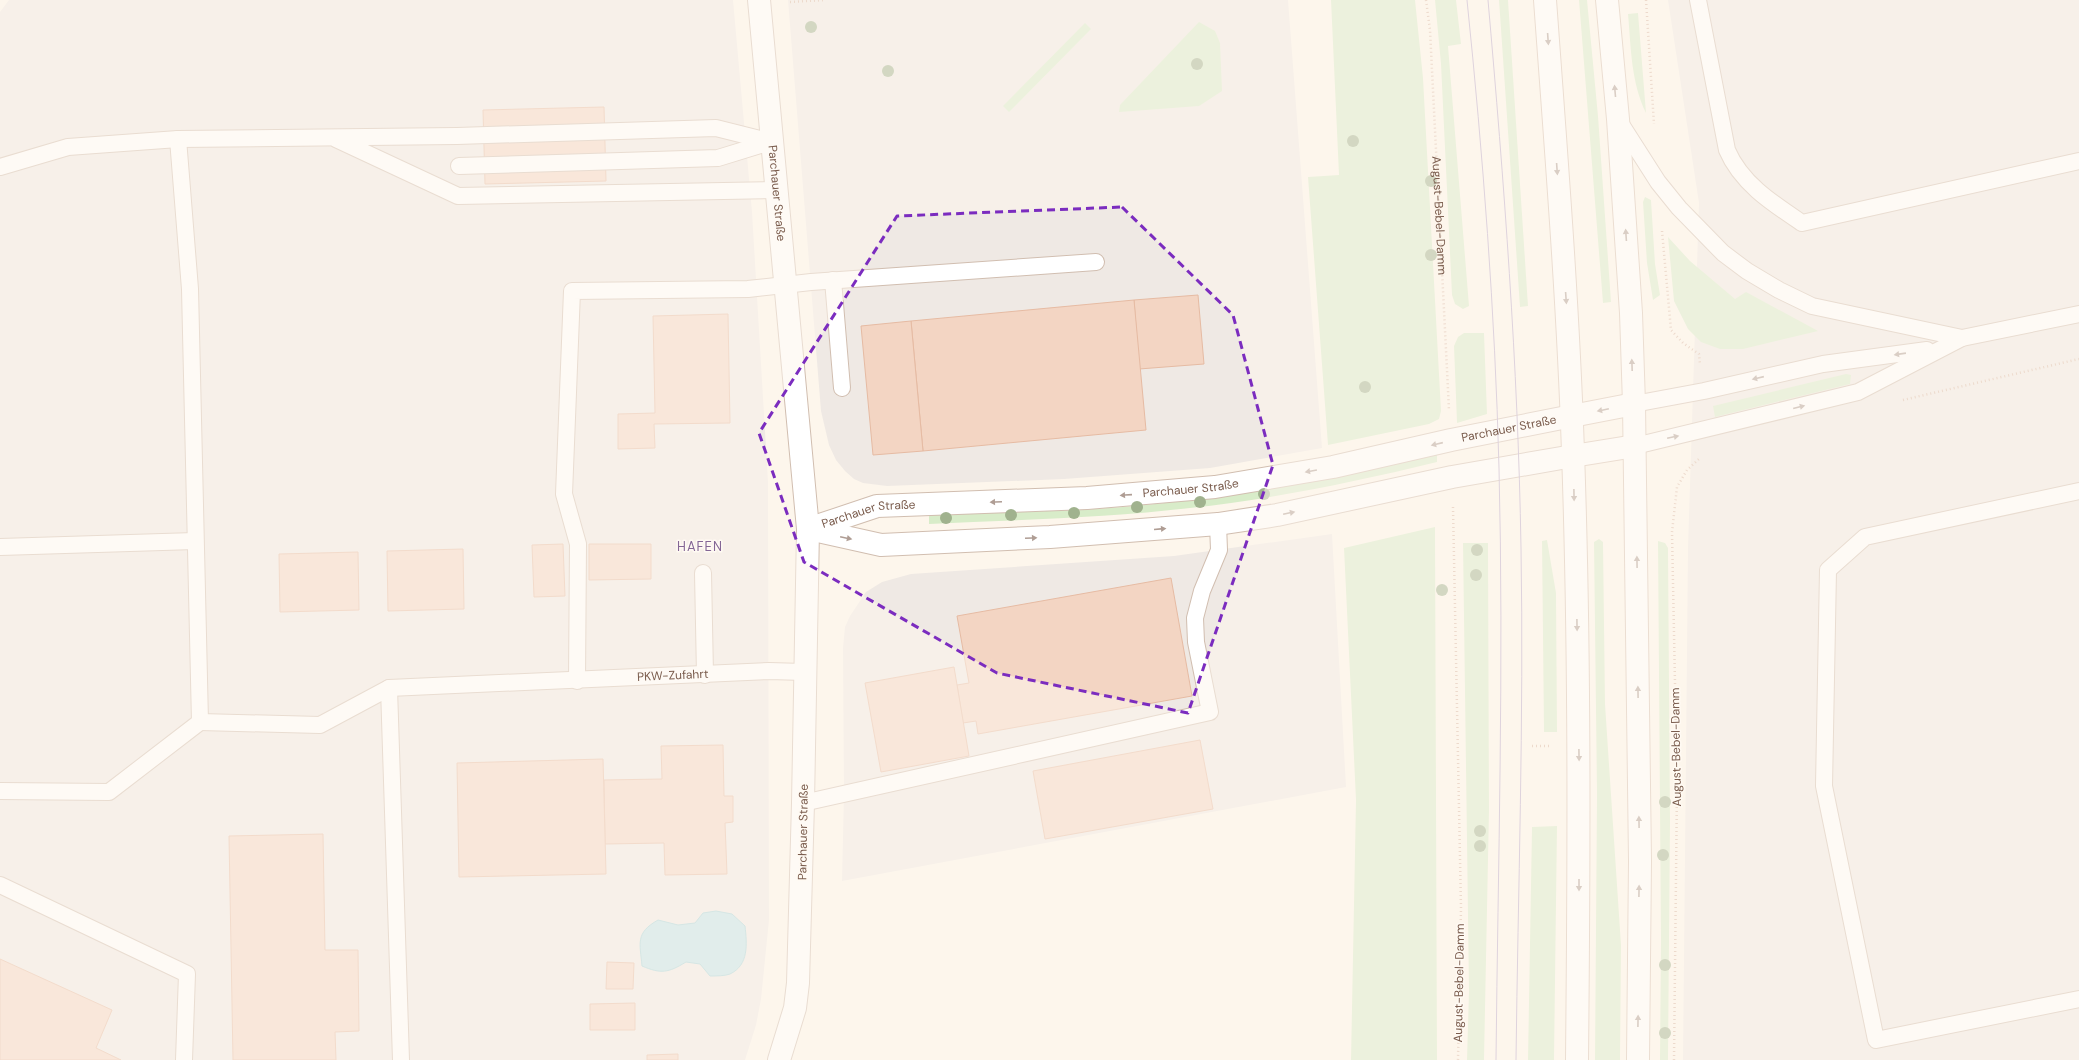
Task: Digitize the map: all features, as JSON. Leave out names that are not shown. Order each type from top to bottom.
[{"type":"street","points":[[1545,0],[1567,309],[1572,416],[1579,784],[1577,1060]]},
{"type":"street","points":[[1607,0],[1618,118],[1631,313],[1634,404],[1640,860],[1638,1060]]},
{"type":"street","name":"Parchauer Straße","points":[[759,2],[808,529],[798,983],[792,1021],[779,1060]]},
{"type":"street","points":[[1572,416],[1634,404]]},
{"type":"street","name":"Parchauer Straße","points":[[808,529],[877,506],[1087,498],[1215,487],[1333,468],[1451,440],[1572,416]]},
{"type":"street","points":[[1573,456],[1634,446]]},
{"type":"street","name":"Parchauer Straße","points":[[808,529],[881,545],[1050,538],[1218,524],[1277,515],[1452,477],[1573,456]]},
{"type":"lane","points":[[1698,0],[1727,150],[1731,159],[1737,169],[1757,191],[1802,223],[2079,161]]},
{"type":"lane","points":[[1618,118],[1658,182],[1679,208],[1713,244],[1747,272],[1778,290],[1812,306],[1962,338]]},
{"type":"lane","points":[[0,167],[68,147],[178,139],[716,128],[772,142]]},
{"type":"lane","points":[[333,137],[458,196],[776,190]]},
{"type":"lane","points":[[178,139],[190,290],[200,722]]},
{"type":"lane","points":[[459,166],[718,158],[772,142]]},
{"type":"lane","points":[[577,681],[578,544],[564,494],[572,291],[748,289],[834,280],[1096,262]]},
{"type":"lane","points":[[834,280],[842,388]]},
{"type":"lane","points":[[1634,446],[1703,431],[1858,392],[1939,348],[1962,338],[2079,314]]},
{"type":"lane","points":[[1634,404],[1704,391],[1823,364],[1939,348]]},
{"type":"lane","points":[[2079,491],[1865,537],[1828,570],[1824,786],[1876,1040],[2079,999]]},
{"type":"lane","points":[[803,803],[1210,712],[1196,642],[1195,618],[1202,591],[1218,550],[1218,524]]},
{"type":"lane","points":[[0,547],[195,541]]},
{"type":"lane","points":[[703,573],[706,675]]},
{"type":"lane","name":"PKW-Zufahrt","points":[[389,688],[577,681],[769,671],[804,672]]},
{"type":"lane","points":[[0,791],[109,792],[200,722],[320,725],[389,688],[401,1060]]},
{"type":"lane","points":[[0,885],[187,974],[184,1060]]},
{"type":"path","points":[[759,2],[825,0]]},
{"type":"path","name":"August-Bebel-Damm","points":[[1426,0],[1430,30],[1450,416]]},
{"type":"path","points":[[1646,0],[1654,130]]},
{"type":"path","points":[[1662,225],[1671,330],[1683,343],[1699,354],[1701,366]]},
{"type":"path","name":"August-Bebel-Damm","points":[[1674,1060],[1677,785],[1672,532],[1677,487],[1687,470],[1703,456]]},
{"type":"path","name":"August-Bebel-Damm","points":[[1453,505],[1461,908],[1458,1060]]},
{"type":"path","points":[[1532,746],[1552,746]]},
{"type":"highlighted area","points":[[1122,207],[1233,315],[1273,465],[1188,713],[997,673],[804,562],[759,433],[897,216]]},
{"type":"shaded area","points":[[9,0],[733,0],[752,212],[768,482],[769,920],[761,999],[756,1025],[745,1060],[0,1060],[0,12]]},
{"type":"shaded area","points":[[788,0],[1288,0],[1322,448],[1210,468],[1064,479],[887,486],[863,483],[854,479],[836,460],[829,445],[821,411]]},
{"type":"shaded area","points":[[1668,0],[2079,0],[2079,1060],[1683,1060],[1688,548],[1699,203]]},
{"type":"shaded area","points":[[1332,534],[1346,787],[842,881],[844,794],[843,648],[845,627],[850,616],[866,592],[882,582],[911,574],[1174,556]]},
{"type":"green space","points":[[1331,0],[1415,0],[1423,78],[1441,411],[1439,419],[1429,424],[1328,445],[1308,177],[1339,175]]},
{"type":"green space","points":[[1435,0],[1456,0],[1461,44],[1448,46],[1469,306],[1463,309],[1455,304],[1452,295],[1441,64]]},
{"type":"green space","points":[[1499,0],[1508,0],[1528,306],[1520,307]]},
{"type":"green space","points":[[1579,0],[1587,0],[1598,116],[1611,302],[1603,303]]},
{"type":"green space","points":[[1638,13],[1646,113],[1637,89],[1632,65],[1628,14]]},
{"type":"green space","points":[[1199,22],[1215,31],[1220,43],[1222,91],[1199,106],[1119,112],[1120,105]]},
{"type":"green space","points":[[1085,23],[1091,29],[1009,112],[1003,106]]},
{"type":"green space","points":[[1645,197],[1651,200],[1655,264],[1660,295],[1653,300],[1647,263],[1643,202]]},
{"type":"green space","points":[[1668,237],[1690,261],[1735,299],[1746,292],[1818,331],[1743,349],[1720,349],[1701,342],[1688,329],[1674,301]]},
{"type":"green space","points":[[1464,333],[1484,333],[1487,414],[1457,423],[1454,346],[1458,337]]},
{"type":"green space","points":[[1846,374],[1851,375],[1850,384],[1715,417],[1713,406]]},
{"type":"green space","points":[[1437,453],[1437,462],[1345,483],[1252,500],[1157,511],[1092,516],[929,524],[929,515],[1099,509],[1202,499],[1320,480]]},
{"type":"green space","points":[[1435,527],[1437,1060],[1351,1060],[1356,800],[1344,548]]},
{"type":"green space","points":[[1599,539],[1603,542],[1605,704],[1621,945],[1620,1060],[1595,1060],[1597,794],[1594,542]]},
{"type":"green space","points":[[1547,540],[1556,593],[1557,732],[1544,732],[1542,541]]},
{"type":"green space","points":[[1658,541],[1665,543],[1668,548],[1670,821],[1668,1060],[1660,1060],[1661,940]]},
{"type":"green space","points":[[1463,543],[1488,543],[1489,810],[1484,1060],[1467,1060],[1469,991]]},
{"type":"green space","points":[[1557,826],[1554,1060],[1528,1060],[1532,827]]},
{"type":"water","points":[[716,911],[732,914],[745,926],[746,947],[744,960],[736,970],[728,975],[710,976],[700,964],[686,962],[664,971],[654,970],[642,966],[640,945],[642,934],[651,925],[658,920],[678,925],[695,923],[703,913]]},
{"type":"building","points":[[604,107],[606,181],[485,184],[483,110]]},
{"type":"building","points":[[1198,295],[1204,364],[1139,369],[1134,300]]},
{"type":"building","points":[[1134,300],[1146,430],[923,451],[911,321]]},
{"type":"building","points":[[728,314],[730,423],[654,424],[655,448],[618,449],[618,414],[655,413],[653,316]]},
{"type":"building","points":[[911,321],[923,451],[873,455],[861,326]]},
{"type":"building","points":[[563,544],[565,596],[534,597],[532,545]]},
{"type":"building","points":[[589,544],[651,544],[651,579],[589,580]]},
{"type":"building","points":[[463,549],[464,609],[388,611],[387,551]]},
{"type":"building","points":[[358,552],[359,610],[280,612],[279,554]]},
{"type":"building","points":[[1171,578],[1192,696],[978,734],[976,721],[963,723],[957,685],[969,683],[957,616]]},
{"type":"building","points":[[954,667],[969,756],[881,772],[865,683]]},
{"type":"building","points":[[1200,740],[1213,809],[1045,839],[1033,771]]},
{"type":"building","points":[[723,745],[724,796],[733,796],[733,822],[725,823],[727,874],[665,875],[664,843],[605,844],[604,780],[662,779],[661,746]]},
{"type":"building","points":[[603,759],[606,874],[459,877],[457,763]]},
{"type":"building","points":[[323,834],[325,950],[358,950],[359,1031],[335,1032],[336,1060],[233,1060],[229,836]]},
{"type":"building","points":[[0,959],[112,1010],[96,1048],[121,1060],[0,1060]]},
{"type":"building","points":[[607,962],[634,963],[633,989],[606,989]]},
{"type":"building","points":[[635,1003],[635,1030],[590,1030],[590,1004]]},
{"type":"building","points":[[678,1054],[678,1060],[647,1060],[647,1055]]},
{"type":"tram line","points":[[1467,0],[1488,234],[1495,351],[1499,468],[1501,690],[1496,1060]]},
{"type":"tram line","points":[[1488,0],[1509,274],[1517,411],[1521,548],[1522,676],[1516,1060]]},
{"type":"district","name":"HAFEN","points":[[700,546]]}]
